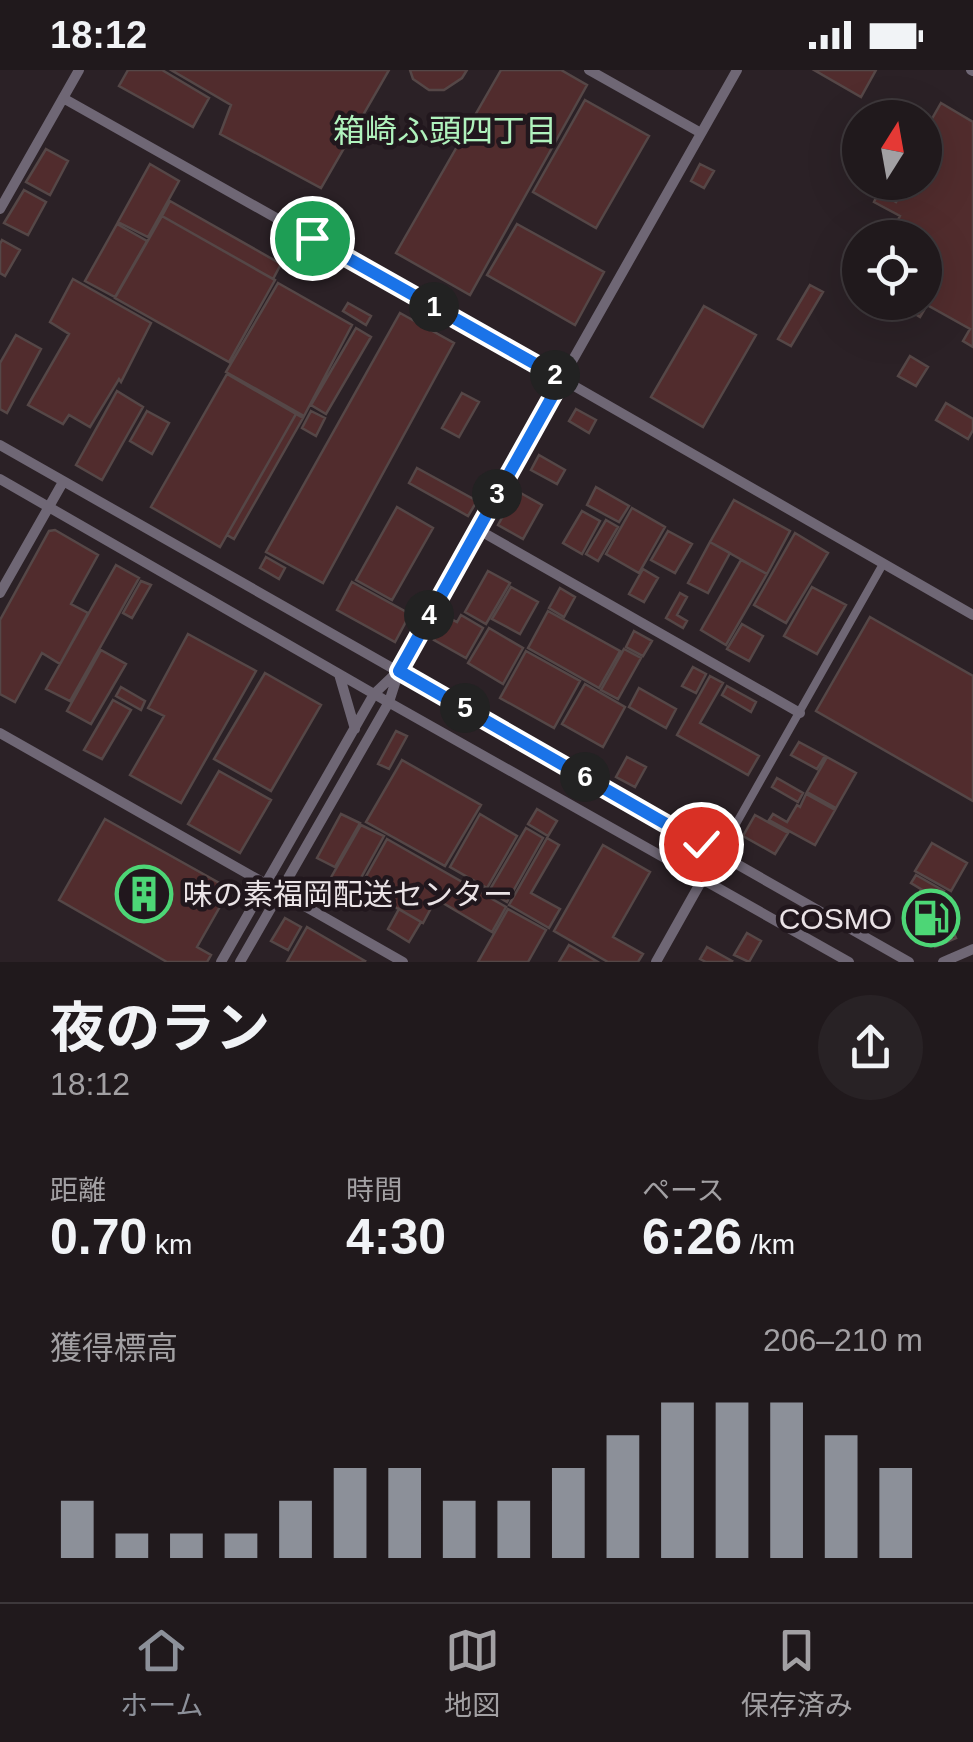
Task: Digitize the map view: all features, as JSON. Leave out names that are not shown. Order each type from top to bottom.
[{"type":"street","points":[[0,209],[79,70]]},
{"type":"street","points":[[589,70],[701,133]]},
{"type":"street","points":[[240,962],[389,702],[399,671],[477,528],[737,70]]},
{"type":"street","points":[[63,98],[973,615]]},
{"type":"street","points":[[0,446],[909,962]]},
{"type":"street","points":[[0,479],[849,962]]},
{"type":"street","points":[[0,593],[64,482]]},
{"type":"street","points":[[477,528],[800,713]]},
{"type":"street","points":[[656,962],[883,564]]},
{"type":"street","points":[[221,962],[374,694],[399,671]]},
{"type":"street","points":[[340,674],[355,729]]},
{"type":"street","points":[[0,732],[403,962]]},
{"type":"street","points":[[943,962],[973,949]]},
{"type":"building","points":[[128,70],[162,70],[209,98],[193,127],[119,86]]},
{"type":"building","points":[[171,70],[389,70],[321,188],[220,134],[231,105]]},
{"type":"building","points":[[410,70],[467,70],[444,90],[429,90],[413,79]]},
{"type":"building","points":[[501,70],[561,70],[587,85],[470,295],[396,253]]},
{"type":"building","points":[[814,70],[876,70],[861,97]]},
{"type":"building","points":[[585,100],[649,136],[596,228],[533,192]]},
{"type":"building","points":[[942,104],[973,122],[973,347],[963,341],[970,329],[942,313],[942,220],[898,220],[900,216],[874,202],[942,200]]},
{"type":"building","points":[[46,149],[68,161],[50,195],[26,182]]},
{"type":"building","points":[[150,164],[179,181],[148,237],[118,222]]},
{"type":"building","points":[[700,164],[714,171],[704,188],[691,181]]},
{"type":"building","points":[[24,190],[46,202],[28,235],[4,223]]},
{"type":"building","points":[[170,201],[281,264],[273,279],[162,216]]},
{"type":"building","points":[[162,216],[275,280],[229,362],[115,298]]},
{"type":"building","points":[[117,224],[147,241],[115,297],[85,281]]},
{"type":"building","points":[[517,224],[604,272],[575,325],[487,275]]},
{"type":"building","points":[[2,240],[20,250],[5,276],[0,273]]},
{"type":"building","points":[[73,279],[151,323],[121,382],[119,379],[90,427],[69,415],[63,424],[28,405],[69,334],[50,322]]},
{"type":"building","points":[[278,283],[352,325],[304,416],[226,372]]},
{"type":"building","points":[[810,285],[823,292],[791,346],[778,339]]},
{"type":"building","points":[[348,303],[371,316],[366,325],[343,311]]},
{"type":"building","points":[[704,306],[756,335],[703,427],[651,397]]},
{"type":"building","points":[[400,313],[454,343],[323,583],[266,552]]},
{"type":"building","points":[[356,328],[371,337],[326,414],[311,405]]},
{"type":"building","points":[[16,335],[41,349],[7,413],[0,409],[0,363]]},
{"type":"building","points":[[910,356],[928,367],[916,386],[898,376]]},
{"type":"building","points":[[227,374],[296,414],[220,547],[151,507]]},
{"type":"building","points":[[117,391],[143,407],[102,480],[76,465]]},
{"type":"building","points":[[462,393],[479,402],[459,437],[442,428]]},
{"type":"building","points":[[946,403],[973,419],[968,439],[936,420]]},
{"type":"building","points":[[576,409],[596,420],[589,433],[569,421]]},
{"type":"building","points":[[147,411],[169,423],[152,454],[130,441]]},
{"type":"building","points":[[311,411],[325,418],[316,436],[302,428]]},
{"type":"building","points":[[296,414],[303,418],[234,539],[227,535]]},
{"type":"building","points":[[539,455],[565,470],[557,484],[531,470]]},
{"type":"building","points":[[417,468],[477,501],[468,516],[409,483]]},
{"type":"building","points":[[596,487],[629,506],[619,522],[587,505]]},
{"type":"building","points":[[517,491],[542,505],[523,539],[498,525]]},
{"type":"building","points":[[734,500],[790,531],[767,574],[710,542]]},
{"type":"building","points":[[397,507],[433,528],[392,600],[356,580]]},
{"type":"building","points":[[632,508],[665,527],[639,573],[606,554]]},
{"type":"building","points":[[582,511],[600,521],[582,554],[563,543]]},
{"type":"building","points":[[606,520],[618,527],[598,561],[586,554]]},
{"type":"building","points":[[55,530],[98,555],[71,604],[88,613],[60,664],[42,653],[15,702],[0,694],[0,620],[49,531]]},
{"type":"building","points":[[668,531],[692,544],[675,573],[651,560]]},
{"type":"building","points":[[795,533],[828,553],[786,623],[754,605]]},
{"type":"building","points":[[710,542],[730,553],[708,593],[688,583]]},
{"type":"building","points":[[266,557],[285,568],[279,579],[260,568]]},
{"type":"building","points":[[741,560],[767,574],[726,645],[701,630]]},
{"type":"building","points":[[116,565],[139,578],[70,701],[46,689]]},
{"type":"building","points":[[643,569],[658,578],[644,602],[629,594]]},
{"type":"building","points":[[488,571],[510,583],[486,624],[465,612]]},
{"type":"building","points":[[141,581],[151,585],[132,618],[123,613]]},
{"type":"building","points":[[352,582],[410,614],[395,642],[337,610]]},
{"type":"building","points":[[511,587],[538,602],[520,634],[492,619]]},
{"type":"building","points":[[812,587],[846,605],[817,654],[784,636]]},
{"type":"building","points":[[560,588],[575,597],[564,617],[549,608]]},
{"type":"building","points":[[680,593],[687,597],[677,615],[687,621],[683,628],[666,618]]},
{"type":"building","points":[[548,611],[620,651],[599,688],[528,648]]},
{"type":"building","points":[[461,615],[483,628],[466,658],[434,640],[447,617],[457,622]]},
{"type":"building","points":[[870,617],[973,676],[973,801],[816,711]]},
{"type":"building","points":[[742,624],[763,636],[749,661],[727,649]]},
{"type":"building","points":[[489,628],[523,648],[503,684],[468,663]]},
{"type":"building","points":[[634,631],[652,641],[643,656],[626,647]]},
{"type":"building","points":[[188,634],[256,671],[181,803],[130,775],[164,716],[148,708]]},
{"type":"building","points":[[624,649],[641,658],[618,699],[601,690]]},
{"type":"building","points":[[101,650],[126,664],[91,724],[67,711]]},
{"type":"building","points":[[526,651],[580,681],[554,728],[500,698]]},
{"type":"building","points":[[693,667],[706,674],[696,693],[682,686]]},
{"type":"building","points":[[265,673],[321,705],[271,791],[214,759]]},
{"type":"building","points":[[710,676],[723,683],[700,723],[759,756],[748,775],[677,735]]},
{"type":"building","points":[[585,684],[625,707],[603,747],[562,724]]},
{"type":"building","points":[[727,686],[756,702],[751,712],[722,695]]},
{"type":"building","points":[[121,687],[145,701],[141,710],[116,696]]},
{"type":"building","points":[[639,688],[676,709],[666,728],[629,707]]},
{"type":"building","points":[[113,700],[131,710],[102,759],[84,750]]},
{"type":"building","points":[[396,731],[407,736],[389,769],[378,764]]},
{"type":"building","points":[[799,742],[825,756],[817,769],[791,755]]},
{"type":"building","points":[[627,757],[646,767],[635,787],[616,777]]},
{"type":"building","points":[[827,757],[856,773],[836,808],[807,792]]},
{"type":"building","points":[[402,760],[481,805],[445,866],[366,822]]},
{"type":"building","points":[[219,771],[271,800],[240,853],[188,824]]},
{"type":"building","points":[[777,778],[803,793],[798,802],[772,787]]},
{"type":"building","points":[[806,794],[835,810],[815,845],[769,820],[773,814],[787,822]]},
{"type":"building","points":[[537,809],[557,821],[548,836],[528,824]]},
{"type":"building","points":[[341,814],[360,823],[335,867],[317,858]]},
{"type":"building","points":[[480,814],[517,836],[487,888],[450,867]]},
{"type":"building","points":[[755,815],[788,833],[775,854],[743,836]]},
{"type":"building","name":"味の素福岡配送センター","points":[[105,819],[230,889],[197,947],[211,955],[207,962],[167,962],[59,900]]},
{"type":"building","points":[[361,825],[384,836],[352,894],[329,881]]},
{"type":"building","points":[[526,828],[543,838],[507,902],[489,891]]},
{"type":"building","points":[[547,838],[559,845],[531,893],[560,909],[549,928],[509,905]]},
{"type":"building","points":[[387,839],[506,907],[492,932],[436,899],[423,923],[360,887]]},
{"type":"building","points":[[932,843],[967,863],[951,891],[915,871]]},
{"type":"building","points":[[603,845],[650,872],[613,937],[643,954],[638,962],[608,962],[554,931]]},
{"type":"building","points":[[916,875],[944,891],[939,900],[911,883]]},
{"type":"building","points":[[920,889],[939,900],[935,903],[947,929],[951,927],[956,938],[935,947],[919,913],[924,910]]},
{"type":"building","points":[[399,909],[421,922],[409,942],[388,929]]},
{"type":"building","points":[[508,909],[546,930],[528,962],[478,962]]},
{"type":"building","points":[[285,918],[301,927],[288,950],[271,941]]},
{"type":"building","points":[[307,927],[365,961],[287,962]]},
{"type":"building","points":[[747,933],[761,941],[749,962],[734,955]]},
{"type":"building","points":[[569,945],[598,962],[559,962]]},
{"type":"building","points":[[707,947],[732,961],[700,959]]},
{"type":"place","name":"味の素福岡配送センター","points":[[144,894]]},
{"type":"place","name":"COSMO","points":[[931,918]]},
{"type":"district","name":"箱崎ふ頭四丁目","points":[[445,131]]},
{"type":"route","points":[[312,238],[562,379],[399,671],[701,844]]}]
